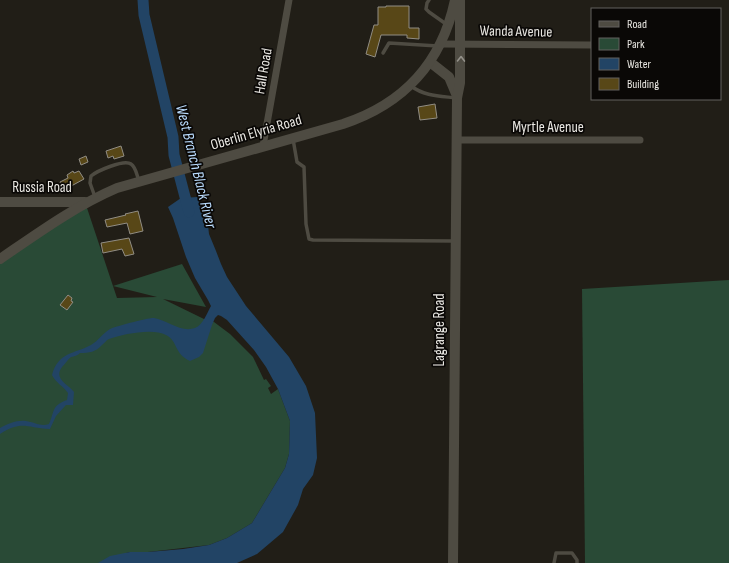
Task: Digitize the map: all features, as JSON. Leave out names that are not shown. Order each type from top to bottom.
[{"type":"main road","name":"Oberlin Elyria Road","points":[[0,259],[85,202],[117,188],[139,180],[350,122],[369,114],[392,100],[410,86],[430,62],[440,45],[448,26],[455,0]]},
{"type":"main road","name":"Lagrange Road","points":[[452,563],[457,98],[460,83],[461,44],[460,0]]},
{"type":"main road","name":"Lagrange Road","points":[[430,62],[449,77],[454,85],[457,98]]},
{"type":"main road","name":"Russia Road","points":[[0,202],[85,202]]},
{"type":"street","name":"Hall Road","points":[[263,146],[289,0]]},
{"type":"street","name":"Wanda Avenue","points":[[440,45],[591,45]]},
{"type":"street","name":"Myrtle Avenue","points":[[457,140],[640,140]]},
{"type":"lane","points":[[429,0],[426,9],[448,26]]},
{"type":"lane","points":[[383,53],[390,43],[440,45]]},
{"type":"lane","points":[[410,86],[425,94],[457,98]]},
{"type":"lane","points":[[293,138],[297,162],[304,167],[308,239],[455,241]]},
{"type":"lane","points":[[95,197],[90,184],[91,176],[96,171],[124,163],[130,163],[133,165],[139,180]]},
{"type":"lane","points":[[554,563],[556,553],[564,552],[572,553],[577,560],[577,563]]},
{"type":"green space","points":[[85,202],[113,286],[182,264],[206,307],[163,299],[204,319],[214,322],[230,334],[253,357],[264,380],[266,379],[271,386],[268,388],[271,394],[278,389],[290,421],[289,454],[285,468],[252,523],[227,538],[209,545],[148,552],[130,552],[126,553],[114,563],[0,563],[0,259]],"holes":[[[113,286],[157,297],[117,298]]]},
{"type":"green space","points":[[729,280],[729,563],[585,563],[582,289]]},
{"type":"water","points":[[198,197],[202,209],[213,217],[208,225],[209,234],[227,277],[246,306],[289,357],[306,386],[315,413],[317,458],[313,475],[303,489],[298,505],[283,532],[257,554],[237,563],[98,563],[110,556],[130,552],[183,549],[209,545],[227,538],[252,523],[285,468],[289,454],[290,421],[278,389],[266,367],[254,350],[227,320],[218,315],[212,325],[203,353],[199,357],[190,361],[181,355],[170,338],[166,335],[154,332],[138,332],[108,339],[95,351],[80,353],[71,357],[62,367],[59,375],[62,381],[74,392],[73,405],[66,405],[56,416],[50,429],[19,426],[0,434],[0,428],[15,422],[26,421],[40,425],[49,424],[54,409],[58,404],[67,400],[68,393],[52,375],[58,362],[67,355],[91,345],[110,329],[151,318],[159,319],[179,328],[185,329],[195,328],[200,324],[211,306],[195,278],[168,207],[181,198]]},
{"type":"building","points":[[409,6],[409,28],[419,28],[419,39],[407,38],[407,35],[381,35],[375,57],[366,54],[374,25],[378,25],[378,7]]},
{"type":"building","points":[[435,104],[437,118],[420,120],[418,107]]},
{"type":"building","points":[[121,146],[124,156],[114,159],[113,156],[108,158],[106,151]]},
{"type":"building","points":[[86,156],[88,162],[81,165],[79,159]]},
{"type":"building","points":[[73,171],[74,173],[79,171],[84,179],[64,190],[60,182],[68,178],[67,175]]},
{"type":"building","points":[[138,211],[143,231],[130,234],[127,223],[107,227],[105,220]]},
{"type":"building","points":[[129,238],[134,254],[125,256],[122,249],[103,253],[101,243]]},
{"type":"building","points":[[68,295],[72,298],[71,301],[73,302],[67,310],[60,305]]},
{"type":"waterway","name":"West Branch Black River","points":[[143,0],[144,15],[173,137],[174,155],[189,212]]}]
